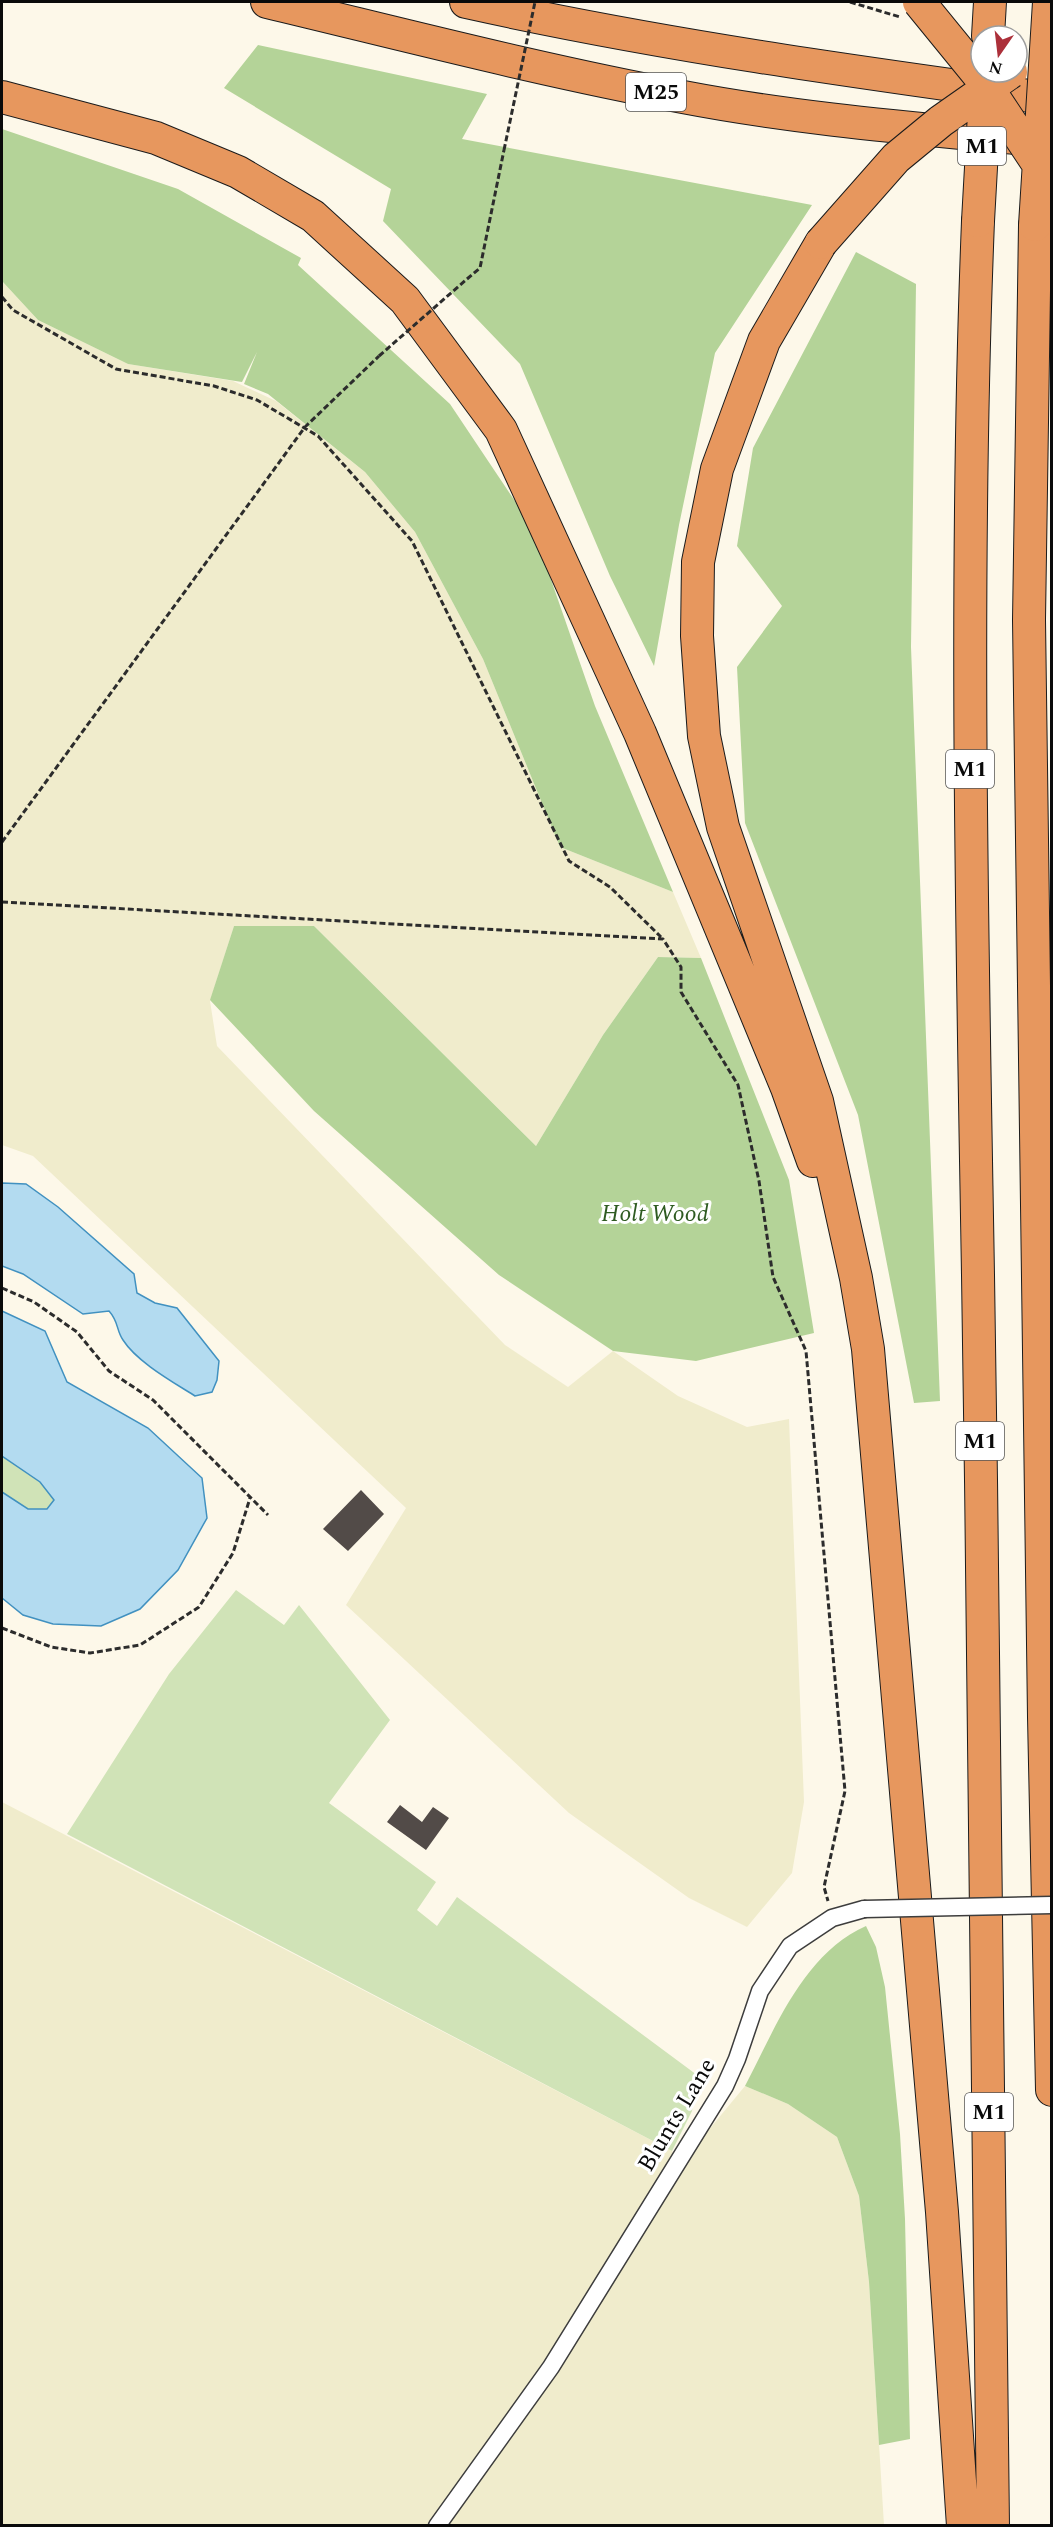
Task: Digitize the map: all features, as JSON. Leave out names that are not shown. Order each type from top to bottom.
[{"type":"highway","name":"M25","points":[[267,2],[537,67],[685,98],[835,121],[1052,141]]},
{"type":"highway","name":"M25","points":[[466,2],[572,26],[692,48],[1052,99]]},
{"type":"highway","name":"M25","points":[[515,2],[572,26]]},
{"type":"highway","points":[[919,2],[981,78],[1052,185]]},
{"type":"highway","points":[[989,24],[990,2]]},
{"type":"highway","name":"M1","points":[[1049,2],[1035,225],[1029,620],[1044,1717],[1052,2090]]},
{"type":"highway","points":[[1029,61],[1052,49]]},
{"type":"highway","name":"M1","points":[[985,84],[978,221],[971,455],[969,712],[984,1693],[993,2526]]},
{"type":"highway","points":[[963,2526],[940,2188],[868,1349],[856,1278],[817,1101],[723,827],[704,736],[697,636],[698,562],[717,469],[764,341],[821,243],[896,158],[995,84]]},
{"type":"highway","points":[[2,97],[156,138],[238,172],[313,216],[405,300],[501,430],[639,733],[787,1088],[856,1278]]},
{"type":"street","name":"Blunts Lane","points":[[437,2526],[551,2367],[725,2086],[737,2059],[760,1991],[790,1946],[832,1918],[864,1910],[1052,1905]]},
{"type":"path","points":[[2,842],[305,427],[379,357],[480,268],[535,2]]},
{"type":"path","points":[[2,297],[13,310],[33,323],[116,369],[214,386],[257,400],[318,436],[412,541],[569,861],[610,887],[663,939],[681,967],[681,992],[738,1085],[759,1181],[773,1277],[806,1351],[845,1791],[824,1887],[832,1918]]},
{"type":"path","points":[[2,902],[663,939]]},
{"type":"path","points":[[2,1288],[34,1302],[76,1332],[108,1371],[153,1400],[268,1515]]},
{"type":"path","points":[[2,1628],[51,1647],[90,1653],[140,1645],[199,1607],[233,1553],[244,1526],[250,1498]]},
{"type":"shaded area","points":[[2,281],[38,320],[128,364],[233,381],[276,401],[365,472],[415,532],[483,659],[560,847],[673,892],[701,958],[658,957],[603,1035],[536,1146],[314,926],[234,926],[210,1001],[217,1046],[505,1345],[568,1387],[613,1351],[678,1396],[747,1427],[789,1419],[804,1802],[792,1873],[747,1927],[689,1898],[569,1813],[346,1605],[406,1508],[33,1156],[2,1145]]},
{"type":"shaded area","points":[[2,1802],[672,2151],[679,2166],[745,2086],[788,2104],[837,2137],[859,2196],[869,2282],[884,2525],[2,2525]]},
{"type":"green space","points":[[258,45],[487,94],[462,139],[812,205],[715,353],[679,525],[654,666],[610,576],[520,364],[383,221],[391,189],[224,88]]},
{"type":"green space","points":[[2,129],[178,189],[301,258],[298,265],[450,404],[533,528],[595,706],[673,892],[560,847],[483,659],[415,532],[365,472],[268,394],[244,384],[257,352],[242,382],[128,364],[38,320],[2,281]]},
{"type":"green space","points":[[856,252],[916,284],[911,647],[940,1401],[914,1403],[858,1115],[745,823],[737,667],[782,606],[737,546],[753,448]]},
{"type":"green space","name":"Holt Wood","points":[[234,926],[314,926],[536,1146],[603,1035],[658,957],[701,958],[789,1180],[814,1333],[696,1361],[613,1351],[499,1275],[314,1111],[210,1000]]},
{"type":"green space","points":[[2,1456],[40,1482],[55,1500],[47,1509],[28,1509],[2,1492]]},
{"type":"green space","points":[[236,1590],[284,1625],[299,1605],[390,1720],[329,1803],[436,1882],[417,1910],[437,1926],[457,1897],[697,2075],[692,2111],[672,2151],[67,1834],[169,1674]]},
{"type":"green space","points":[[866,1926],[876,1947],[885,1987],[900,2134],[905,2219],[910,2439],[879,2445],[869,2282],[859,2196],[837,2137],[788,2104],[745,2086],[780,2018],[808,1974],[844,1939]]},
{"type":"water","points":[[2,1183],[26,1184],[58,1207],[134,1274],[137,1293],[155,1303],[177,1308],[219,1361],[217,1380],[212,1392],[195,1396],[146,1364],[123,1340],[109,1311],[83,1314],[23,1274],[2,1266]]},
{"type":"water","points":[[2,1311],[45,1331],[67,1382],[148,1428],[202,1478],[207,1518],[178,1570],[140,1609],[101,1626],[53,1624],[23,1615],[2,1598],[2,1492],[28,1509],[47,1509],[54,1500],[40,1482],[2,1456]]},
{"type":"building","points":[[361,1490],[384,1514],[348,1551],[323,1529]]},
{"type":"building","points":[[400,1805],[422,1822],[433,1807],[449,1818],[426,1850],[387,1822]]}]
